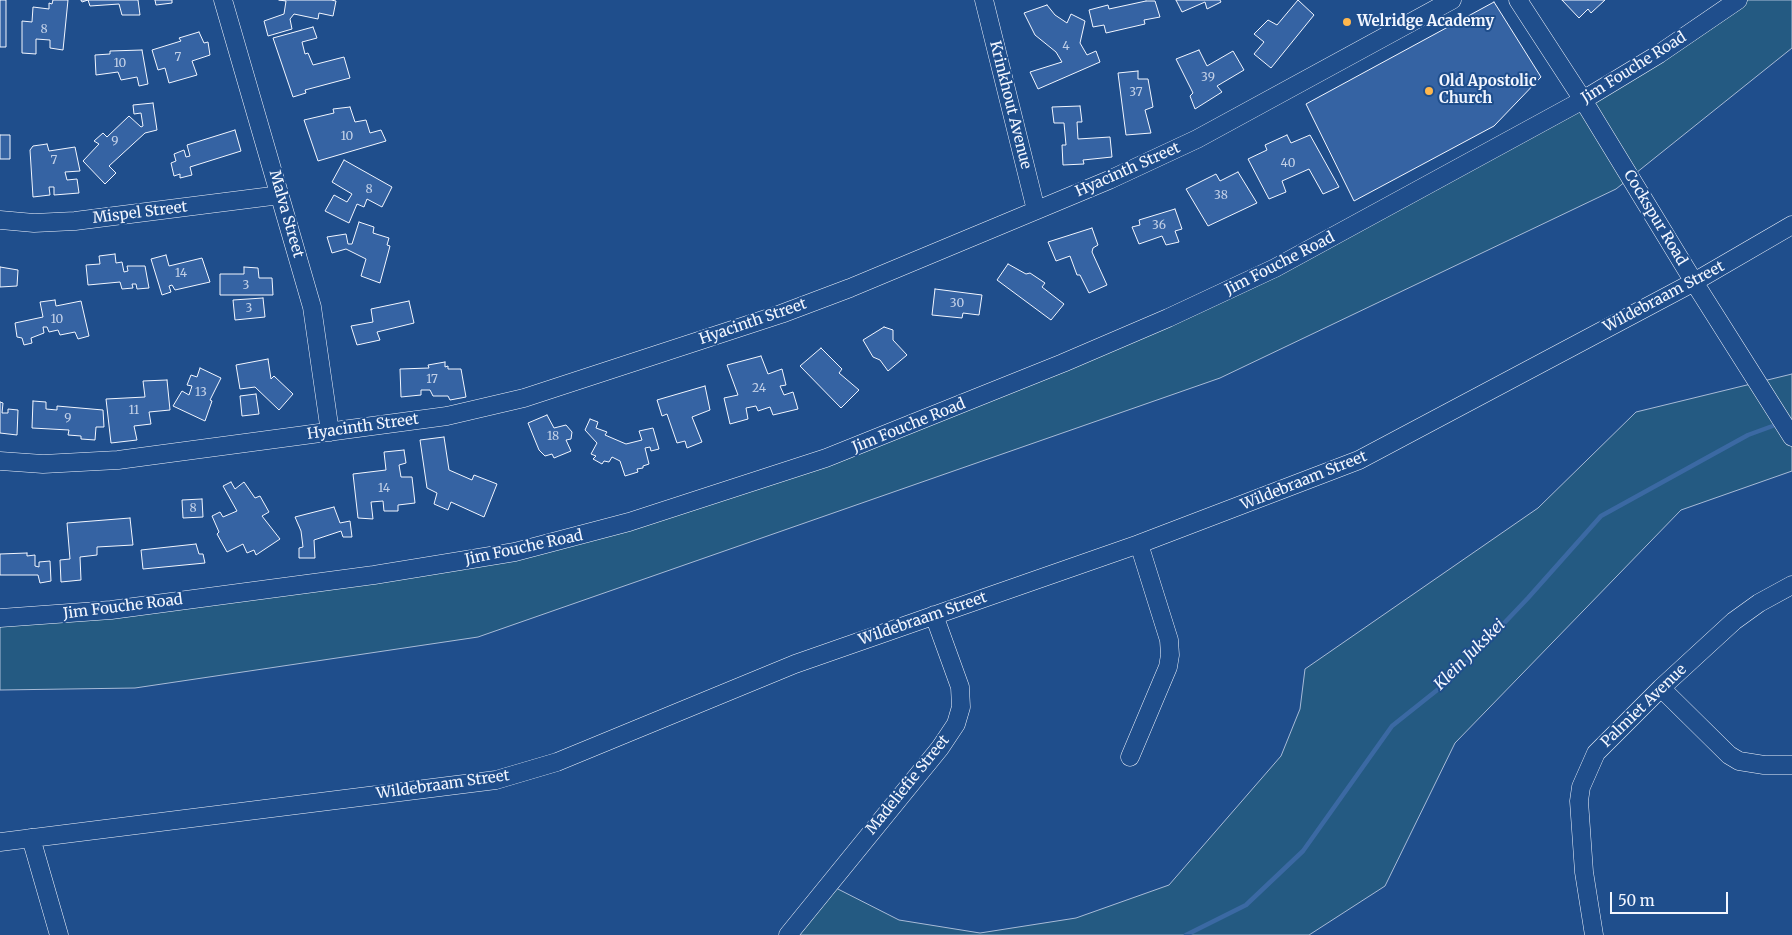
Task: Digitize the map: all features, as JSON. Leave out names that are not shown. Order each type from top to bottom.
[{"type":"street","name":"Malva Street","points":[[223,0],[312,307],[330,432]]},
{"type":"street","name":"Krinkhout Avenue","points":[[984,0],[1036,210]]},
{"type":"street","name":"Hyacinth Street","points":[[0,461],[43,464],[118,460],[447,416],[524,398],[782,314],[850,288],[1158,158],[1197,139],[1452,0]]},
{"type":"street","name":"Cockspur Road","points":[[1518,0],[1583,100],[1694,282],[1792,436]]},
{"type":"street","name":"Jim Fouche Road","points":[[0,618],[111,610],[374,575],[515,552],[629,522],[826,458],[1063,363],[1266,272],[1583,100],[1659,54],[1738,0]]},
{"type":"street","name":"Mispel Street","points":[[0,220],[34,222],[74,221],[280,195]]},
{"type":"street","name":"Wildebraam Street","points":[[0,842],[251,812],[399,790],[461,784],[522,773],[557,762],[795,664],[1139,544],[1359,460],[1694,282],[1792,225]]},
{"type":"street","points":[[1130,757],[1168,667],[1170,655],[1169,640],[1139,544]]},
{"type":"street","name":"Palmiet Avenue","points":[[1594,935],[1584,872],[1579,801],[1581,787],[1596,754],[1661,688],[1734,621],[1759,603],[1792,585]]},
{"type":"street","name":"Madeliefie Street","points":[[788,935],[940,748],[956,724],[962,707],[960,687],[934,615]]},
{"type":"street","points":[[1661,688],[1734,758],[1764,765],[1792,765]]},
{"type":"street","points":[[31,838],[60,935]]},
{"type":"shaded area","points":[[1741,0],[1792,0],[1792,48],[1616,189],[1220,378],[478,637],[135,688],[0,690],[0,619],[398,573],[762,482],[1279,268]]},
{"type":"shaded area","points":[[1792,374],[1792,471],[1681,510],[1455,743],[1385,886],[1309,935],[789,935],[830,885],[899,920],[980,933],[1076,918],[1169,885],[1281,756],[1300,709],[1305,669],[1538,508],[1636,412]]},
{"type":"building","points":[[0,0],[6,0],[6,47],[0,47]]},
{"type":"building","points":[[53,0],[68,0],[63,50],[50,48],[50,40],[36,39],[36,54],[22,53],[22,21],[32,22],[33,7],[49,9],[49,3],[52,4]]},
{"type":"building","points":[[88,0],[138,0],[140,15],[122,15],[119,4],[90,6]]},
{"type":"building","points":[[155,0],[172,0],[172,3],[156,5]]},
{"type":"building","points":[[279,0],[336,1],[333,16],[319,13],[318,19],[294,14],[290,19],[292,29],[268,36],[264,21],[284,14],[286,1]]},
{"type":"building","points":[[1176,0],[1220,0],[1221,2],[1207,9],[1205,2],[1182,12]]},
{"type":"building","points":[[1298,0],[1314,15],[1271,68],[1254,54],[1264,42],[1254,34],[1268,20],[1277,25]]},
{"type":"building","points":[[1562,0],[1605,0],[1591,13],[1588,9],[1579,18]]},
{"type":"building","points":[[1146,1],[1155,1],[1160,17],[1144,20],[1145,24],[1106,33],[1104,25],[1093,27],[1089,10],[1108,5],[1109,9]]},
{"type":"building","name":"Old Apostolic Church","points":[[1494,2],[1541,77],[1494,126],[1354,201],[1306,104]]},
{"type":"building","points":[[1047,5],[1055,15],[1067,23],[1071,14],[1085,21],[1080,43],[1087,55],[1096,51],[1100,62],[1038,89],[1030,72],[1062,62],[1056,52],[1035,35],[1024,13]]},
{"type":"building","points":[[313,27],[317,38],[302,42],[305,54],[308,53],[313,65],[344,57],[350,78],[305,90],[306,93],[293,97],[273,38]]},
{"type":"building","points":[[199,32],[204,43],[208,42],[210,55],[192,61],[197,75],[169,83],[165,68],[158,70],[152,50],[181,41],[179,38]]},
{"type":"building","points":[[142,50],[148,84],[139,86],[137,77],[121,80],[118,72],[96,75],[95,55],[110,54],[110,51]]},
{"type":"building","points":[[1199,50],[1207,66],[1233,51],[1244,70],[1217,86],[1222,92],[1195,109],[1190,96],[1193,93],[1176,59]]},
{"type":"building","points":[[1138,71],[1138,79],[1148,79],[1153,107],[1145,110],[1151,133],[1126,135],[1118,73]]},
{"type":"building","points":[[153,103],[157,130],[145,133],[109,166],[116,173],[105,184],[83,161],[99,144],[94,141],[103,133],[107,137],[129,116],[141,127],[143,126],[141,113],[134,114],[133,105]]},
{"type":"building","points":[[1080,106],[1082,122],[1077,122],[1078,139],[1110,137],[1112,157],[1083,160],[1084,164],[1063,165],[1062,145],[1066,145],[1064,123],[1054,123],[1052,107]]},
{"type":"building","points":[[350,107],[355,122],[366,120],[370,133],[381,130],[386,141],[318,161],[304,120],[334,113],[333,109]]},
{"type":"building","points":[[235,130],[241,151],[190,167],[192,175],[180,178],[180,174],[174,176],[171,163],[176,161],[174,154],[184,150],[186,157],[190,156],[187,145]]},
{"type":"building","points":[[0,135],[10,135],[10,159],[0,159]]},
{"type":"building","points":[[1287,135],[1291,143],[1310,135],[1339,187],[1323,194],[1309,169],[1282,181],[1286,192],[1269,199],[1248,159],[1267,150],[1265,145]]},
{"type":"building","points":[[47,144],[49,151],[75,147],[80,171],[65,172],[67,180],[77,179],[79,193],[54,195],[54,187],[49,187],[50,195],[33,197],[30,150],[33,146]]},
{"type":"building","points":[[344,160],[392,187],[382,207],[367,199],[364,207],[357,204],[349,223],[325,211],[334,195],[347,202],[352,194],[332,182]]},
{"type":"building","points":[[1238,172],[1257,203],[1208,226],[1186,189],[1216,174],[1220,181]]},
{"type":"building","points":[[1175,209],[1182,229],[1175,231],[1179,242],[1166,245],[1162,236],[1139,244],[1132,227],[1140,225],[1139,220]]},
{"type":"building","points":[[359,222],[374,227],[373,233],[389,238],[387,245],[390,246],[380,283],[361,276],[366,259],[346,249],[332,253],[327,237],[346,234],[348,244],[352,244]]},
{"type":"building","points":[[1092,228],[1098,245],[1093,248],[1092,252],[1107,285],[1089,293],[1080,275],[1077,275],[1070,256],[1056,261],[1048,242]]},
{"type":"building","points":[[115,254],[116,263],[122,262],[124,272],[128,271],[127,266],[145,266],[149,288],[137,289],[136,284],[132,284],[133,288],[122,289],[120,282],[88,285],[86,265],[100,264],[99,256]]},
{"type":"building","points":[[166,255],[169,266],[202,258],[210,282],[175,290],[172,285],[169,286],[171,292],[162,295],[151,259]]},
{"type":"building","points":[[1008,264],[1026,274],[1030,273],[1045,283],[1042,287],[1064,304],[1051,320],[997,280]]},
{"type":"building","points":[[0,267],[18,270],[17,286],[0,287]]},
{"type":"building","points":[[244,267],[258,268],[259,278],[272,278],[273,295],[220,295],[220,274],[244,274]]},
{"type":"building","points":[[935,289],[982,295],[979,315],[963,313],[962,318],[932,315]]},
{"type":"building","points":[[263,298],[265,317],[235,320],[233,300]]},
{"type":"building","points":[[55,300],[56,306],[81,301],[89,336],[78,339],[75,332],[60,335],[58,330],[49,332],[47,327],[43,327],[44,333],[31,338],[32,343],[24,345],[22,338],[17,337],[15,323],[43,317],[40,302]]},
{"type":"building","points":[[409,301],[414,323],[377,332],[380,340],[357,345],[351,326],[373,322],[371,309]]},
{"type":"building","points":[[884,327],[893,330],[893,340],[907,355],[888,371],[880,360],[873,357],[863,340]]},
{"type":"building","points":[[821,348],[842,369],[839,373],[859,390],[841,408],[800,366]]},
{"type":"building","points":[[761,356],[768,374],[782,369],[786,385],[780,386],[784,395],[793,392],[798,409],[773,415],[770,407],[758,411],[756,406],[746,408],[748,419],[730,424],[724,398],[738,395],[727,365]]},
{"type":"building","points":[[268,359],[271,379],[274,376],[293,394],[279,410],[255,387],[240,389],[236,365]]},
{"type":"building","points":[[445,362],[445,367],[448,366],[448,369],[461,369],[466,397],[450,400],[448,396],[433,396],[430,390],[421,390],[421,395],[401,397],[400,369],[429,368],[428,365]]},
{"type":"building","points":[[200,368],[221,378],[210,400],[212,401],[205,421],[173,406],[182,391],[189,395],[192,386],[187,385],[191,375],[197,377]]},
{"type":"building","points":[[167,380],[170,410],[149,412],[151,424],[134,426],[137,440],[111,443],[106,399],[145,397],[143,381]]},
{"type":"building","points":[[705,386],[710,410],[692,417],[702,442],[687,448],[685,441],[677,443],[667,414],[662,416],[657,400]]},
{"type":"building","points":[[256,394],[259,414],[242,416],[240,396]]},
{"type":"building","points":[[33,401],[46,402],[46,409],[57,410],[57,406],[103,410],[104,427],[96,427],[95,440],[81,439],[81,436],[68,435],[69,430],[32,428]]},
{"type":"building","points":[[0,402],[3,403],[2,413],[8,413],[8,409],[18,410],[17,435],[0,433]]},
{"type":"building","points":[[547,415],[554,428],[566,425],[572,432],[571,439],[566,440],[571,451],[554,458],[552,454],[545,456],[539,450],[528,423]]},
{"type":"building","points":[[590,419],[598,422],[596,428],[607,432],[605,435],[626,444],[642,440],[639,431],[653,428],[659,449],[651,451],[650,447],[645,448],[649,464],[637,469],[638,472],[625,476],[620,461],[612,457],[609,462],[604,461],[602,464],[593,459],[596,456],[591,454],[597,443],[585,430]]},
{"type":"building","points":[[444,437],[449,470],[472,480],[474,475],[497,484],[484,517],[451,502],[448,510],[434,504],[437,493],[427,488],[420,440]]},
{"type":"building","points":[[404,450],[406,463],[399,465],[401,477],[412,477],[415,503],[398,505],[398,511],[384,511],[383,501],[371,502],[373,519],[358,518],[353,474],[386,470],[384,452]]},
{"type":"building","points":[[231,482],[235,489],[244,482],[255,498],[260,496],[269,512],[262,516],[280,539],[256,555],[254,550],[247,553],[243,544],[227,552],[217,534],[219,532],[212,516],[220,512],[223,517],[237,511],[223,486]]},
{"type":"building","points":[[202,499],[203,517],[183,518],[182,500]]},
{"type":"building","points":[[334,507],[340,523],[350,521],[352,537],[343,537],[341,531],[314,540],[315,558],[299,558],[299,548],[303,547],[301,531],[295,517]]},
{"type":"building","points":[[130,518],[133,545],[97,547],[97,555],[80,557],[81,580],[61,582],[60,560],[70,559],[67,523]]},
{"type":"building","points":[[196,544],[199,554],[203,554],[205,563],[143,569],[141,550]]},
{"type":"building","points":[[27,553],[27,556],[35,555],[35,566],[39,567],[39,562],[50,561],[51,581],[40,583],[38,575],[0,575],[0,554]]},
{"type":"waterway","name":"Klein Jukskei","points":[[1186,935],[1246,905],[1303,851],[1392,726],[1451,679],[1528,598],[1601,516],[1748,435],[1778,424]]},
{"type":"place","name":"Welridge Academy","points":[[1347,22]]},
{"type":"place","name":"Old Apostolic Church","points":[[1429,91]]}]
